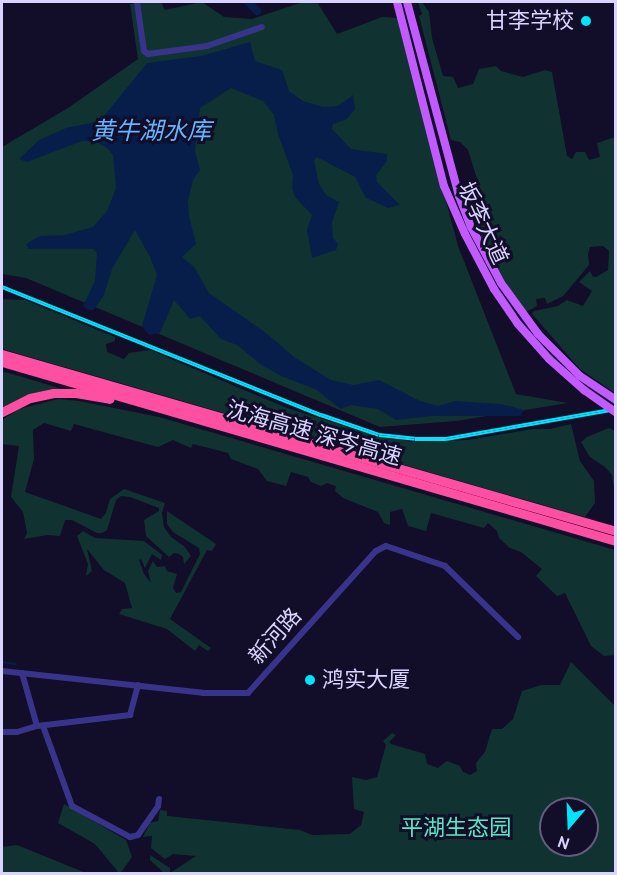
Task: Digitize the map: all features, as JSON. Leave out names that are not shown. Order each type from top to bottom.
[{"type":"highway","name":"沈海高速 深岑高速","points":[[3,356],[214,424],[615,541]]},
{"type":"highway","name":"沈海高速 深岑高速","points":[[3,356],[615,531]]},
{"type":"highway","points":[[2,412],[30,398],[53,393],[76,393],[214,424]]},
{"type":"main road","name":"坂李大道","points":[[397,2],[444,186],[465,234],[494,288],[518,324],[549,359],[584,390],[615,412]]},
{"type":"main road","name":"坂李大道","points":[[407,2],[459,196],[471,227],[525,318],[565,362],[615,400]]},
{"type":"street","points":[[136,2],[144,51],[148,54],[207,46],[262,27]]},
{"type":"street","name":"新河路","points":[[2,670],[203,693],[248,693],[376,551],[386,546],[445,566],[518,637]]},
{"type":"street","points":[[22,673],[40,726],[72,806],[130,837],[138,835],[158,806],[159,799]]},
{"type":"street","points":[[2,732],[17,732],[40,726],[130,715],[138,685]]},
{"type":"green space","points":[[161,2],[165,10],[202,2],[224,17],[252,19],[303,2],[317,2],[337,34],[382,17],[397,18],[458,246],[516,394],[568,403],[456,421],[380,427],[26,278],[2,274],[2,147],[68,108],[138,59],[130,4]]},
{"type":"green space","points":[[418,2],[422,2],[429,12],[432,38],[443,76],[453,77],[458,88],[473,84],[479,69],[496,66],[501,71],[523,77],[545,70],[552,72],[567,156],[572,159],[576,152],[585,152],[589,160],[600,157],[597,143],[615,137],[615,393],[580,369],[532,314],[534,311],[558,306],[567,300],[583,306],[592,291],[579,282],[590,271],[593,277],[596,277],[608,270],[609,251],[603,246],[590,247],[589,265],[563,296],[547,304],[545,298],[536,299],[537,306],[526,312],[497,270],[472,216],[467,195],[477,179],[468,150],[460,142],[451,140],[419,16],[422,14]]},
{"type":"green space","points":[[2,299],[25,300],[115,337],[115,341],[106,344],[107,352],[124,359],[129,353],[150,350],[287,408],[379,437],[413,442],[468,440],[571,424],[580,461],[594,481],[595,503],[585,517],[2,349]]},
{"type":"green space","points":[[2,371],[69,391],[52,393],[2,411]]},
{"type":"green space","points":[[58,399],[159,417],[615,550],[615,655],[604,656],[591,646],[565,593],[557,596],[536,576],[542,569],[521,552],[510,548],[488,523],[484,528],[431,513],[426,531],[408,526],[402,509],[390,512],[390,525],[384,523],[378,512],[343,498],[335,491],[336,486],[327,483],[321,486],[311,482],[308,477],[291,472],[286,486],[267,481],[258,469],[231,459],[228,453],[193,444],[191,448],[173,440],[158,447],[74,424],[71,431],[44,423],[33,430],[34,459],[25,492],[101,519],[106,513],[110,499],[124,489],[165,503],[162,513],[164,527],[191,556],[184,564],[183,557],[179,554],[174,553],[169,557],[146,536],[144,520],[159,511],[159,508],[130,497],[121,496],[116,500],[107,530],[102,533],[97,533],[72,520],[65,520],[60,536],[47,535],[24,539],[27,533],[23,512],[11,497],[19,446],[2,444],[2,420],[19,409]]},
{"type":"green space","points":[[609,428],[615,431],[615,495],[612,475],[590,457],[581,442]]},
{"type":"green space","points":[[167,511],[216,544],[212,551],[207,550],[170,619],[211,648],[208,651],[199,645],[195,651],[167,629],[119,614],[122,609],[132,608],[125,583],[104,570],[87,549],[92,571],[86,576],[88,564],[77,536],[83,531],[95,538],[144,541],[162,555],[161,560],[152,554],[145,568],[141,559],[139,560],[144,574],[151,583],[148,571],[153,561],[157,567],[165,566],[167,571],[177,574],[173,588],[176,593],[181,592],[200,554],[199,548],[173,532],[167,524]]},
{"type":"green space","name":"平湖生态园","points":[[571,662],[615,706],[615,873],[170,873],[196,856],[173,854],[165,859],[151,848],[152,836],[143,837],[150,823],[158,821],[160,810],[167,811],[167,816],[300,830],[312,835],[350,834],[361,825],[364,812],[354,809],[352,777],[366,780],[377,777],[386,745],[383,741],[392,733],[396,735],[389,742],[391,744],[425,754],[427,764],[438,768],[447,761],[460,766],[463,772],[470,775],[477,771],[476,763],[485,752],[492,729],[502,729],[513,719],[522,691],[541,685],[560,685]]},
{"type":"green space","points":[[64,804],[126,840],[132,857],[122,871],[119,873],[95,844],[58,823]]},
{"type":"green space","points":[[17,845],[86,873],[2,874],[2,847]]},
{"type":"green space","points":[[150,855],[170,868],[170,873],[164,873],[150,860]]},
{"type":"water","name":"黄牛湖水库","points":[[250,42],[255,61],[282,70],[289,91],[303,101],[323,107],[338,106],[353,95],[355,109],[347,119],[333,124],[332,129],[351,149],[387,154],[387,161],[376,175],[377,182],[400,205],[388,208],[366,198],[355,177],[317,157],[314,160],[319,184],[326,195],[339,202],[332,223],[333,238],[338,244],[336,250],[312,258],[307,230],[312,215],[295,197],[292,188],[293,175],[278,134],[274,115],[263,101],[231,88],[200,108],[195,151],[200,170],[193,180],[188,201],[196,244],[182,257],[194,267],[209,293],[266,333],[294,357],[331,380],[353,385],[379,380],[420,401],[438,406],[455,401],[501,404],[524,410],[520,416],[432,416],[396,420],[378,409],[351,405],[341,409],[315,389],[281,376],[260,364],[237,345],[221,339],[200,316],[190,319],[174,300],[160,333],[149,335],[142,326],[157,275],[135,230],[112,269],[104,295],[94,310],[88,310],[83,306],[95,281],[97,252],[93,249],[29,249],[26,244],[40,236],[65,235],[93,227],[107,211],[116,188],[113,155],[107,148],[96,142],[82,141],[27,162],[19,159],[39,140],[66,128],[100,121],[147,63],[201,56]]},
{"type":"waterway","points":[[248,2],[257,11]]},
{"type":"waterway","points":[[2,662],[16,664]]},
{"type":"railway","points":[[2,287],[321,415],[379,435],[415,439],[446,439],[616,409]]},
{"type":"place","name":"甘李学校","points":[[586,21]]},
{"type":"place","name":"鸿实大厦","points":[[310,680]]}]
